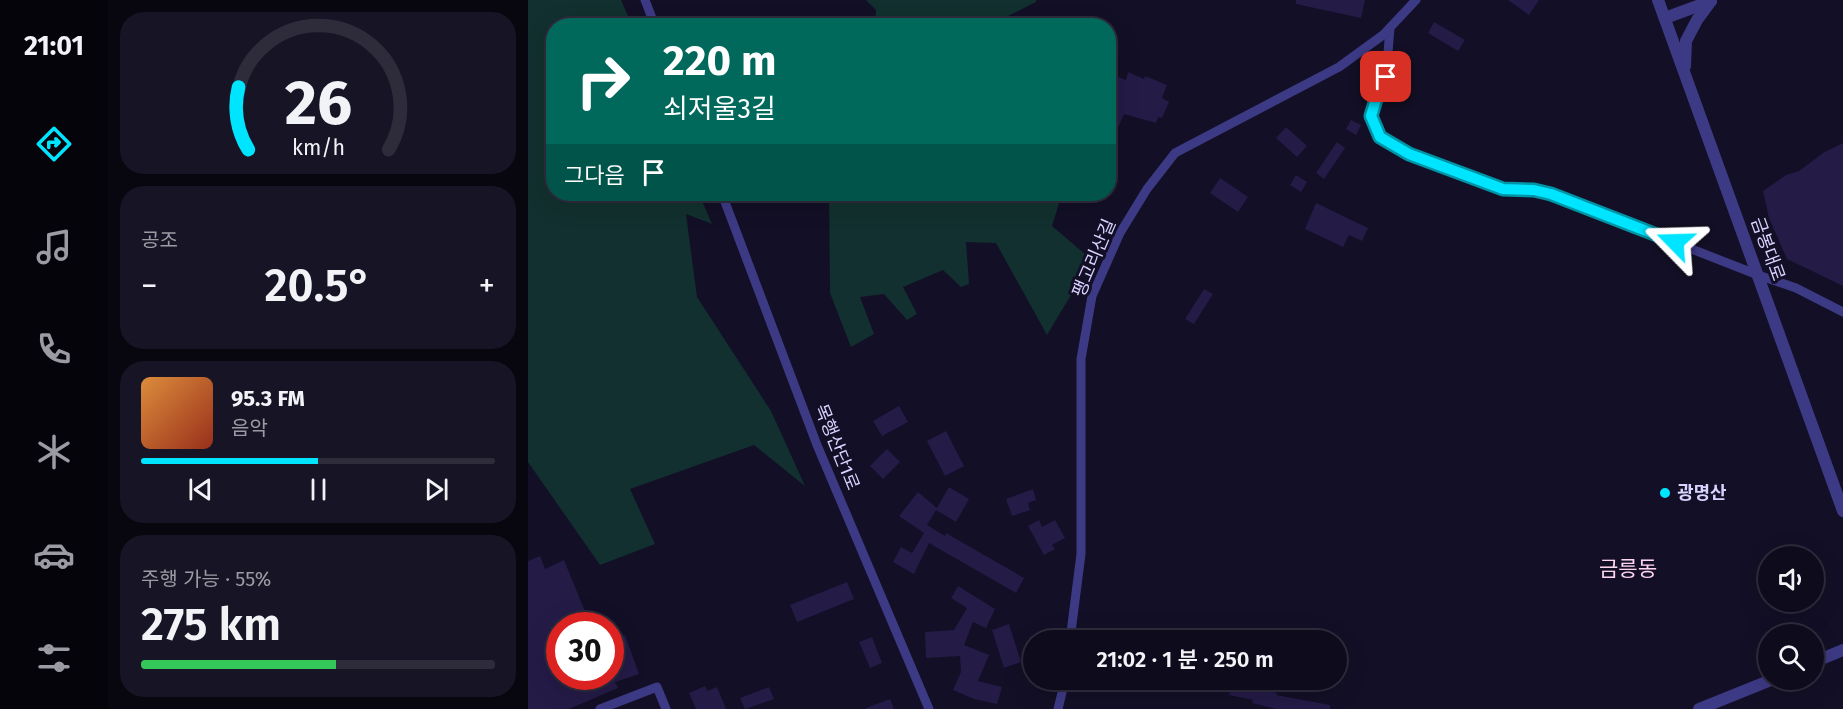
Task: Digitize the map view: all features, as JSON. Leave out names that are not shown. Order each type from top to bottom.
[{"type":"street","points":[[645,0],[652,18]]},
{"type":"street","name":"팽고리산길","points":[[1071,630],[1081,554],[1081,359],[1092,296],[1120,233],[1147,189],[1175,153],[1339,67],[1390,28],[1416,0]]},
{"type":"street","name":"금봉대로","points":[[1658,0],[1843,511]]},
{"type":"street","points":[[1665,18],[1711,0]]},
{"type":"street","points":[[1684,72],[1686,41],[1711,0]]},
{"type":"street","points":[[1390,28],[1386,77],[1371,116],[1380,137],[1409,154],[1503,189],[1534,190],[1551,194],[1796,288],[1843,312]]},
{"type":"street","name":"목행산단1로","points":[[725,201],[817,445],[929,709]]},
{"type":"street","points":[[1824,658],[1843,650]]},
{"type":"street","points":[[1699,709],[1758,685]]},
{"type":"street","points":[[600,709],[657,687],[666,709]]},
{"type":"street","points":[[1058,709],[1063,690]]},
{"type":"green space","points":[[528,0],[621,0],[629,18],[546,18],[546,201],[702,201],[712,224],[686,214],[697,297],[771,411],[805,486],[754,445],[630,489],[655,544],[600,565],[528,462]]},
{"type":"green space","points":[[866,0],[1036,0],[1004,18],[876,18],[876,10]]},
{"type":"green space","points":[[829,201],[1060,201],[1052,226],[1092,260],[1047,335],[996,243],[966,242],[969,284],[961,287],[943,270],[903,287],[917,314],[907,320],[884,294],[860,297],[874,334],[851,347],[830,293]]},
{"type":"building","points":[[1296,0],[1365,0],[1361,18],[1296,4]]},
{"type":"building","points":[[1508,0],[1539,0],[1529,15]]},
{"type":"building","points":[[1434,22],[1465,40],[1458,51],[1428,33]]},
{"type":"building","points":[[1128,72],[1167,85],[1162,98],[1169,102],[1162,118],[1158,117],[1156,123],[1124,114],[1116,132],[1116,76],[1126,80]]},
{"type":"building","points":[[1351,120],[1361,125],[1356,135],[1346,129]]},
{"type":"building","points":[[1286,127],[1307,146],[1297,157],[1276,138]]},
{"type":"building","points":[[1337,142],[1345,148],[1324,179],[1316,173]]},
{"type":"building","points":[[1843,143],[1843,286],[1787,259],[1769,218],[1763,191],[1786,175],[1799,171],[1823,153]]},
{"type":"building","points":[[1296,175],[1307,182],[1301,192],[1290,185]]},
{"type":"building","points":[[1220,178],[1248,197],[1238,212],[1210,193]]},
{"type":"building","points":[[1316,203],[1368,228],[1362,241],[1349,235],[1343,247],[1305,229]]},
{"type":"building","points":[[1204,289],[1213,294],[1194,324],[1185,319]]},
{"type":"building","points":[[899,406],[908,422],[882,436],[873,421]]},
{"type":"building","points":[[946,431],[964,466],[945,476],[927,441]]},
{"type":"building","points":[[887,449],[900,462],[883,479],[870,466]]},
{"type":"building","points":[[949,487],[969,499],[956,522],[936,510],[927,525],[945,536],[946,533],[1024,578],[1016,593],[929,543],[914,574],[893,562],[901,547],[912,553],[924,533],[899,516],[918,492],[937,508]]},
{"type":"building","points":[[1033,489],[1036,500],[1028,503],[1030,510],[1012,516],[1006,499]]},
{"type":"building","points":[[1039,520],[1042,527],[1055,520],[1065,538],[1052,545],[1055,549],[1044,555],[1028,526]]},
{"type":"building","points":[[540,556],[545,569],[564,560],[585,612],[546,612],[546,690],[613,690],[569,709],[528,709],[528,561]]},
{"type":"building","points":[[847,582],[854,599],[797,622],[790,605]]},
{"type":"building","points":[[958,586],[995,609],[986,628],[973,622],[964,645],[989,655],[978,681],[1002,687],[997,704],[974,699],[953,690],[961,672],[960,656],[926,658],[925,632],[954,630],[967,608],[951,598]]},
{"type":"building","points":[[1009,624],[1021,662],[1004,668],[992,630]]},
{"type":"building","points":[[625,635],[639,674],[624,679]]},
{"type":"building","points":[[872,637],[882,663],[870,668],[859,642]]},
{"type":"building","points":[[705,686],[707,691],[717,687],[726,709],[696,709],[689,693]]},
{"type":"building","points":[[769,687],[774,699],[745,709],[740,698]]},
{"type":"building","points":[[1230,690],[1266,690],[1277,693],[1276,695],[1330,705],[1330,709],[1276,709],[1252,703],[1253,700],[1229,695]]},
{"type":"building","points":[[890,699],[894,709],[866,709],[866,708]]},
{"type":"place","name":"광명산","points":[[1665,493]]},
{"type":"district","name":"금릉동","points":[[1628,569]]},
{"type":"route","points":[[1386,77],[1371,116],[1380,137],[1409,154],[1503,189],[1534,190],[1551,194],[1675,242]]}]
